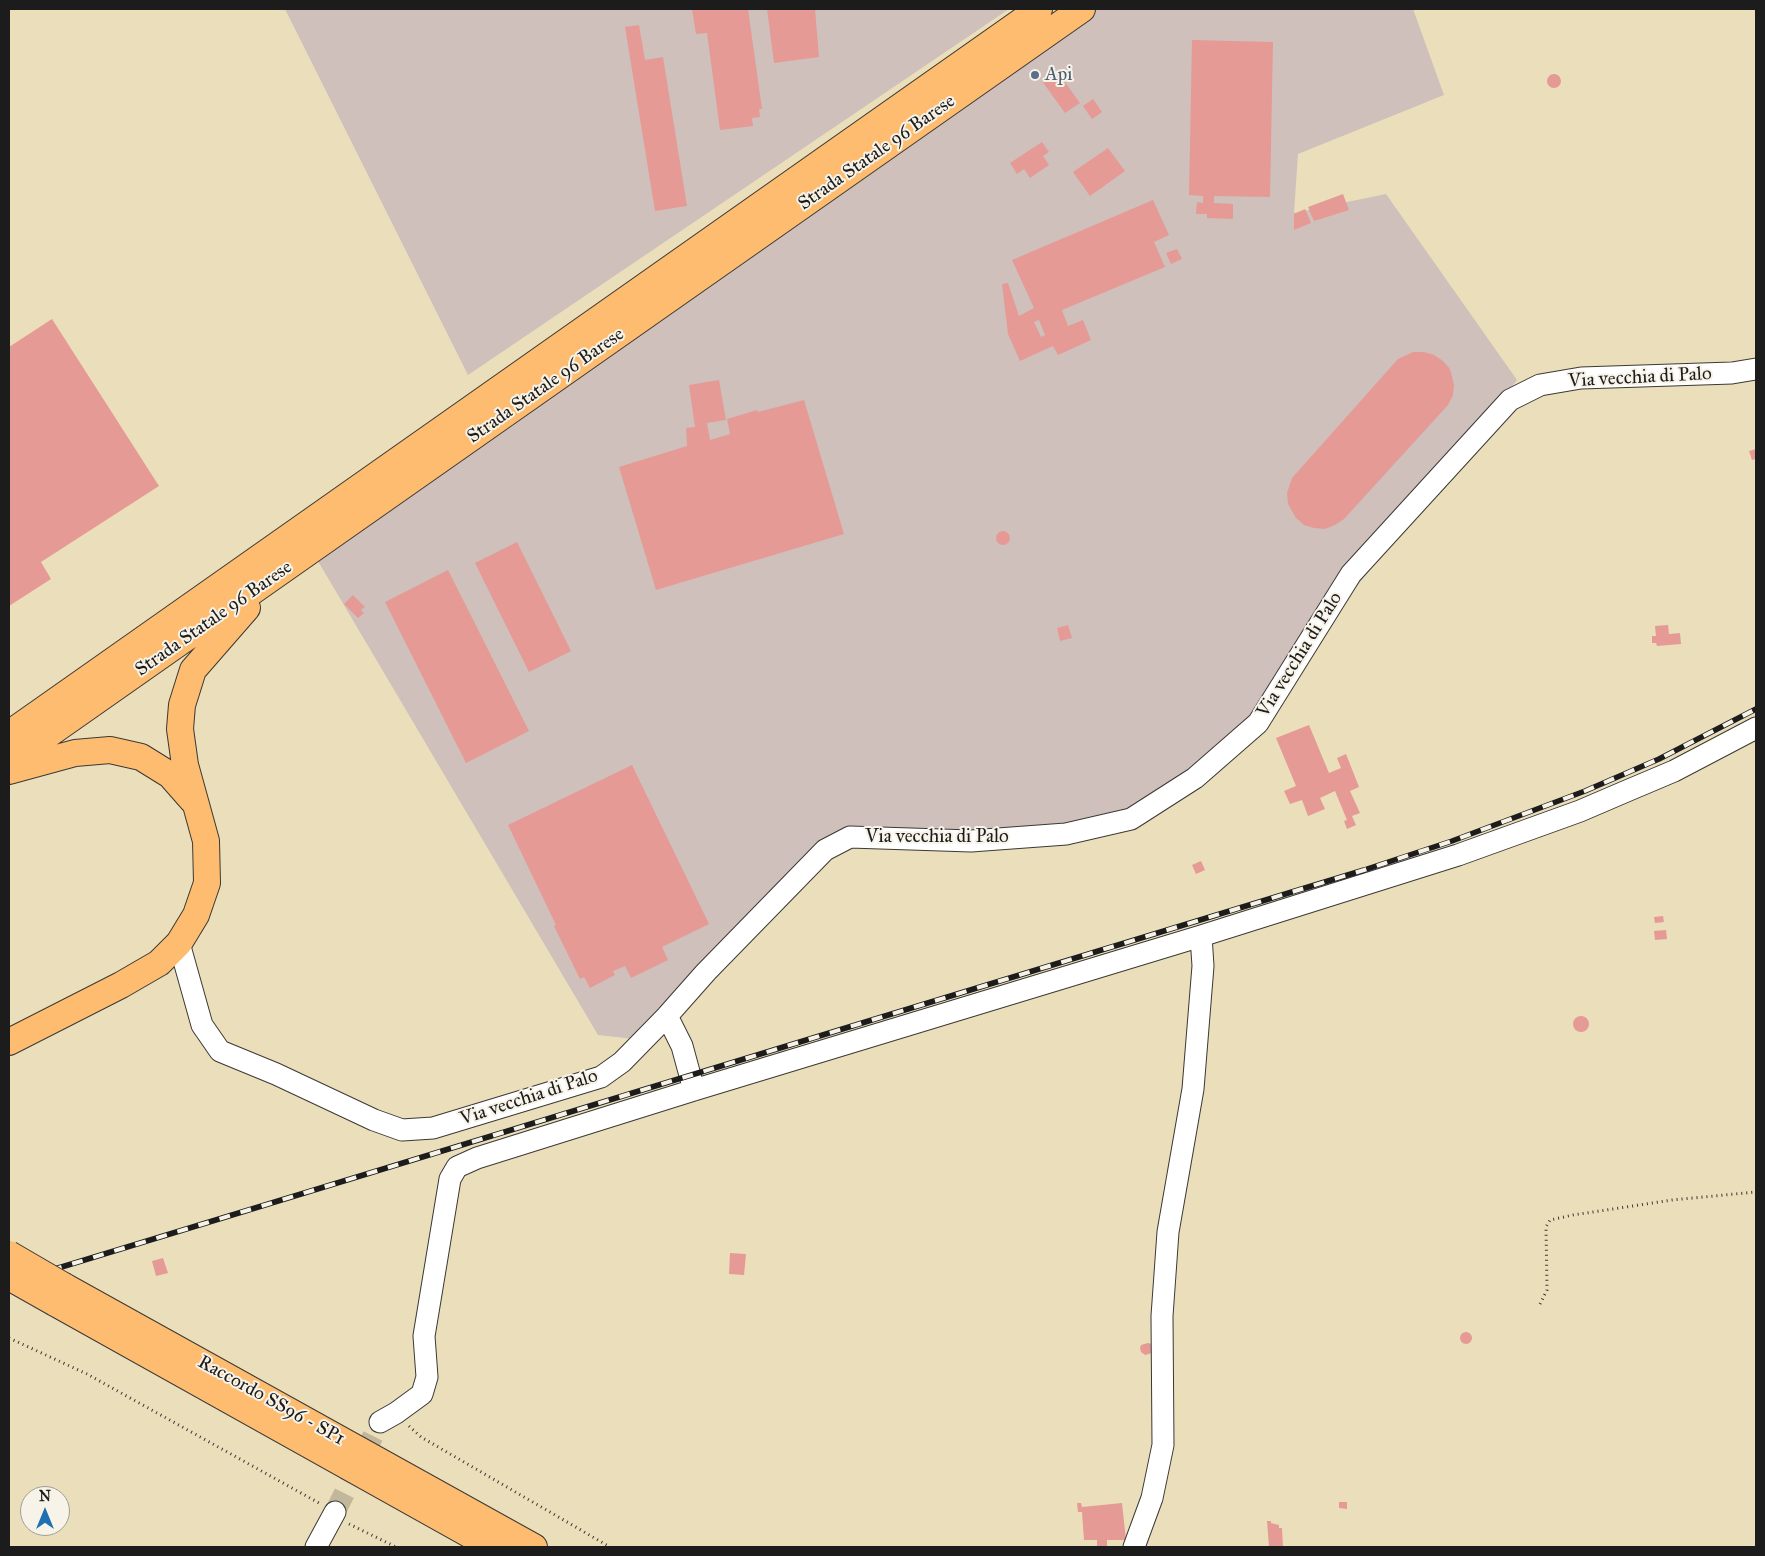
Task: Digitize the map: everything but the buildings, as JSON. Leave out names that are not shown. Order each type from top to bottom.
[{"type":"main road","name":"Strada Statale 96 Barese","points":[[9,734],[1039,9]]},
{"type":"main road","name":"Strada Statale 96 Barese","points":[[9,762],[274,578],[1082,9]]},
{"type":"main road","points":[[9,1042],[121,985],[158,963],[179,943],[196,915],[207,883],[206,841],[185,765],[180,729],[182,705],[193,670],[274,578]]},
{"type":"main road","points":[[9,771],[75,753],[110,750],[141,757],[170,775],[196,804]]},
{"type":"main road","name":"Raccordo SS96 - SP1","points":[[9,1254],[60,1294],[492,1547]]},
{"type":"main road","name":"Raccordo SS96 - SP1","points":[[9,1277],[60,1294],[534,1547]]},
{"type":"street","name":"Via vecchia di Palo","points":[[179,943],[202,1025],[220,1051],[276,1074],[374,1120],[402,1130],[433,1128],[600,1077],[622,1062],[667,1016],[706,972],[825,850],[850,837],[971,841],[1066,834],[1131,819],[1195,778],[1258,723],[1351,574],[1510,400],[1540,385],[1581,378],[1732,373],[1756,369]]},
{"type":"street","points":[[388,1418],[422,1394],[427,1377],[424,1336],[450,1179],[458,1168],[477,1158],[1201,936],[1458,855],[1580,811],[1674,771],[1756,728]]},
{"type":"street","points":[[1134,1547],[1152,1498],[1163,1445],[1162,1316],[1168,1232],[1193,1089],[1204,966],[1201,936]]},
{"type":"street","points":[[667,1016],[682,1046],[694,1090]]},
{"type":"street","points":[[316,1547],[335,1512]]},
{"type":"path","points":[[1540,1304],[1547,1290],[1546,1227],[1550,1220],[1672,1200],[1756,1192]]},
{"type":"path","points":[[9,1338],[87,1374],[335,1512],[348,1523],[396,1547]]},
{"type":"path","points":[[388,1418],[610,1547]]},
{"type":"shaded area","points":[[285,9],[1009,9],[468,375]]},
{"type":"shaded area","points":[[1078,9],[1413,9],[1444,95],[1298,154],[1294,213],[1386,194],[1517,380],[1285,679],[1195,778],[1098,826],[850,837],[644,1040],[598,1035],[312,551],[511,427]]},
{"type":"tunnel","points":[[335,1512],[380,1422]]},
{"type":"railway","points":[[9,1283],[1364,870],[1452,841],[1585,791],[1659,759],[1756,709]]},
{"type":"place","name":"Api","points":[[1035,75]]}]
